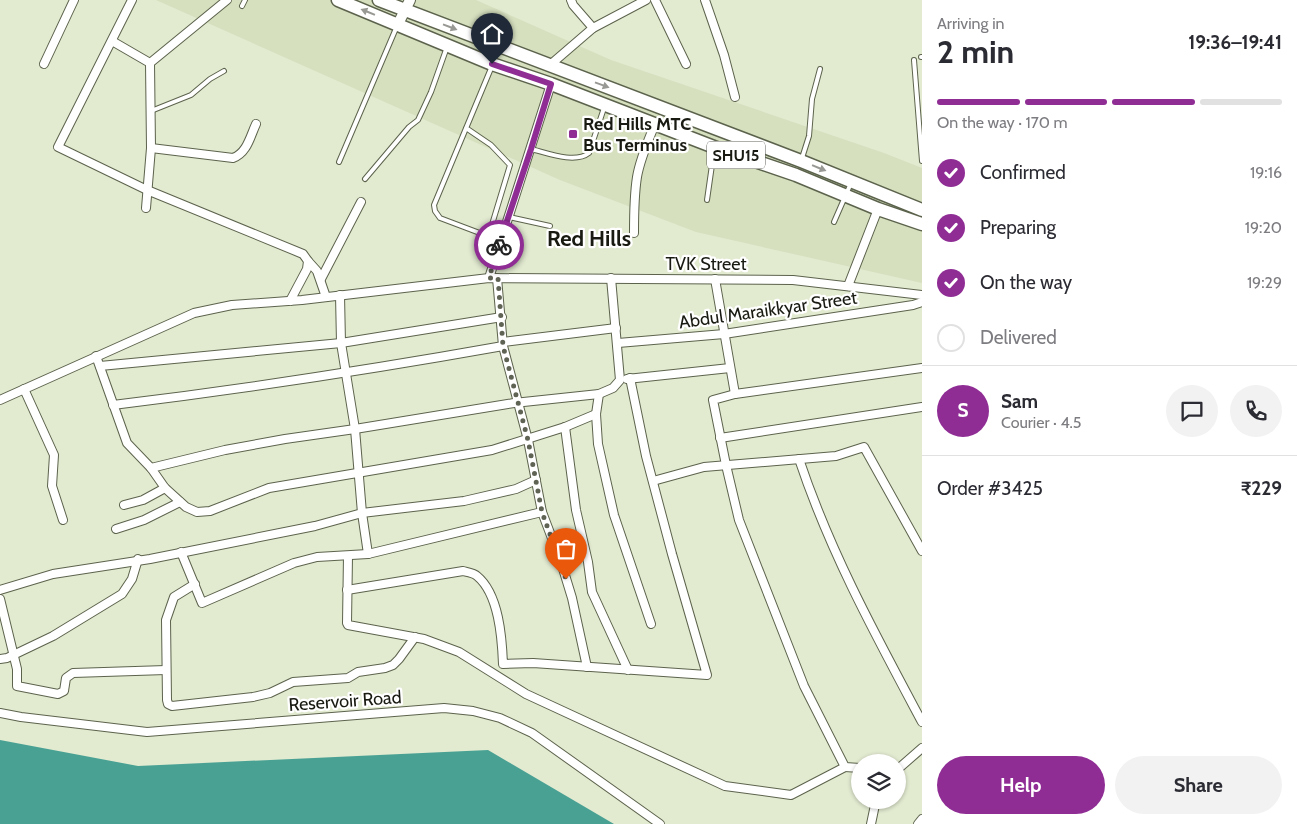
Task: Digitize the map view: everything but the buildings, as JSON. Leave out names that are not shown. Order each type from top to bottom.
[{"type":"main road","name":"SHU15","points":[[338,0],[492,64],[551,84],[714,147],[796,175],[878,209],[922,224]]},
{"type":"main road","name":"SHU15","points":[[379,0],[407,5],[550,65],[801,160],[922,210]]},
{"type":"street","points":[[44,64],[74,0]]},
{"type":"street","points":[[132,0],[58,147],[147,190],[303,254],[318,270],[326,297]]},
{"type":"street","points":[[150,63],[227,0]]},
{"type":"street","points":[[571,0],[573,5],[593,28]]},
{"type":"street","points":[[550,65],[593,28],[646,0]]},
{"type":"street","points":[[655,0],[686,64]]},
{"type":"street","points":[[705,0],[724,55],[735,97]]},
{"type":"street","points":[[398,24],[407,5]]},
{"type":"street","points":[[112,41],[150,63]]},
{"type":"street","points":[[146,208],[151,148],[150,63]]},
{"type":"street","points":[[489,278],[551,84]]},
{"type":"street","points":[[151,148],[233,158],[244,150],[256,124]]},
{"type":"street","points":[[634,233],[634,203],[637,175],[645,147],[655,124]]},
{"type":"street","points":[[321,279],[361,202]]},
{"type":"street","points":[[848,286],[878,209]]},
{"type":"street","points":[[290,301],[307,270],[308,261]]},
{"type":"street","name":"TVK Street","points":[[0,400],[194,313],[232,305],[290,301],[489,278],[794,280],[922,295]]},
{"type":"street","points":[[498,278],[503,344],[528,440],[542,512],[569,588],[580,628],[587,667]]},
{"type":"street","points":[[611,278],[620,380]]},
{"type":"street","points":[[715,278],[735,394]]},
{"type":"street","points":[[340,295],[341,343],[355,429],[362,513],[368,554]]},
{"type":"street","name":"Abdul Maraikkyar Street","points":[[618,343],[724,334],[914,305],[922,302]]},
{"type":"street","points":[[100,366],[341,343],[502,317]]},
{"type":"street","points":[[113,405],[223,392],[346,373],[503,344],[616,328]]},
{"type":"street","points":[[96,356],[127,443],[151,468],[165,488],[180,502],[197,512],[210,511],[269,488],[492,450],[565,428],[596,414]]},
{"type":"street","points":[[151,468],[225,450],[285,439],[518,403],[599,394],[613,388],[620,380],[630,378],[730,368]]},
{"type":"street","points":[[845,766],[801,678],[739,520],[713,400],[735,394],[922,368]]},
{"type":"street","points":[[347,590],[463,570],[476,575],[489,594],[499,620],[503,664],[533,663],[706,675],[646,456],[630,378]]},
{"type":"street","points":[[24,389],[54,455],[52,486],[63,520]]},
{"type":"street","points":[[599,394],[596,414],[598,444],[614,515],[651,624]]},
{"type":"street","points":[[720,438],[922,407]]},
{"type":"street","points":[[565,428],[576,510],[588,562],[592,592],[628,670]]},
{"type":"street","points":[[653,481],[704,468],[836,456],[864,448],[922,551]]},
{"type":"street","points":[[800,459],[813,501],[865,616],[922,722]]},
{"type":"street","points":[[0,590],[53,574],[138,560],[315,526],[362,513],[464,501],[516,489],[536,480]]},
{"type":"street","points":[[124,505],[143,500],[165,488]]},
{"type":"street","points":[[116,529],[144,520],[180,502]]},
{"type":"street","points":[[181,552],[202,603],[294,563],[317,557],[368,554],[542,512]]},
{"type":"street","points":[[348,556],[348,625],[415,637],[459,652],[526,694],[725,786],[792,795],[845,766],[851,767]]},
{"type":"street","points":[[0,659],[53,636],[122,594],[132,579],[138,560]]},
{"type":"street","points":[[195,584],[174,597],[166,620],[167,700],[168,704],[172,706],[252,697],[270,693],[293,682],[348,678],[358,672],[385,668],[393,665],[415,637]]},
{"type":"street","points":[[0,599],[14,654],[17,686],[58,694],[64,691],[66,678],[73,673],[166,670]]},
{"type":"street","name":"Reservoir Road","points":[[0,713],[147,732],[444,708],[473,711],[500,718],[532,733],[660,824]]},
{"type":"street","points":[[906,762],[922,748]]},
{"type":"street","points":[[871,824],[874,809]]},
{"type":"street","points":[[918,824],[922,819]]},
{"type":"lane","points":[[242,6],[245,0]]},
{"type":"lane","points":[[340,162],[398,24]]},
{"type":"lane","points":[[365,179],[409,127],[418,120],[431,92],[448,45]]},
{"type":"lane","points":[[914,60],[922,161]]},
{"type":"lane","points":[[466,128],[491,145],[510,165],[490,231],[485,235],[440,218],[435,211],[436,200],[492,64]]},
{"type":"lane","points":[[801,160],[809,136],[812,99],[820,69]]},
{"type":"lane","points":[[152,111],[191,95],[210,79],[224,71]]},
{"type":"lane","points":[[531,149],[573,158],[584,157],[589,154],[605,106]]},
{"type":"lane","points":[[707,200],[714,147]]},
{"type":"lane","points":[[834,222],[852,181]]},
{"type":"lane","points":[[509,217],[550,226]]},
{"type":"shaded area","points":[[156,0],[476,0],[611,60],[884,153],[922,168],[922,283],[696,232],[560,180]]},
{"type":"water","points":[[0,740],[138,766],[488,750],[614,824],[0,824]]},
{"type":"way so far","points":[[499,245],[489,278],[498,278],[503,346],[528,440],[542,512],[566,579]]},
{"type":"place","name":"Red Hills MTC Bus Terminus","points":[[573,134]]},
{"type":"district","name":"Red Hills","points":[[589,238]]},
{"type":"route","points":[[492,64],[551,84],[499,245]]}]
